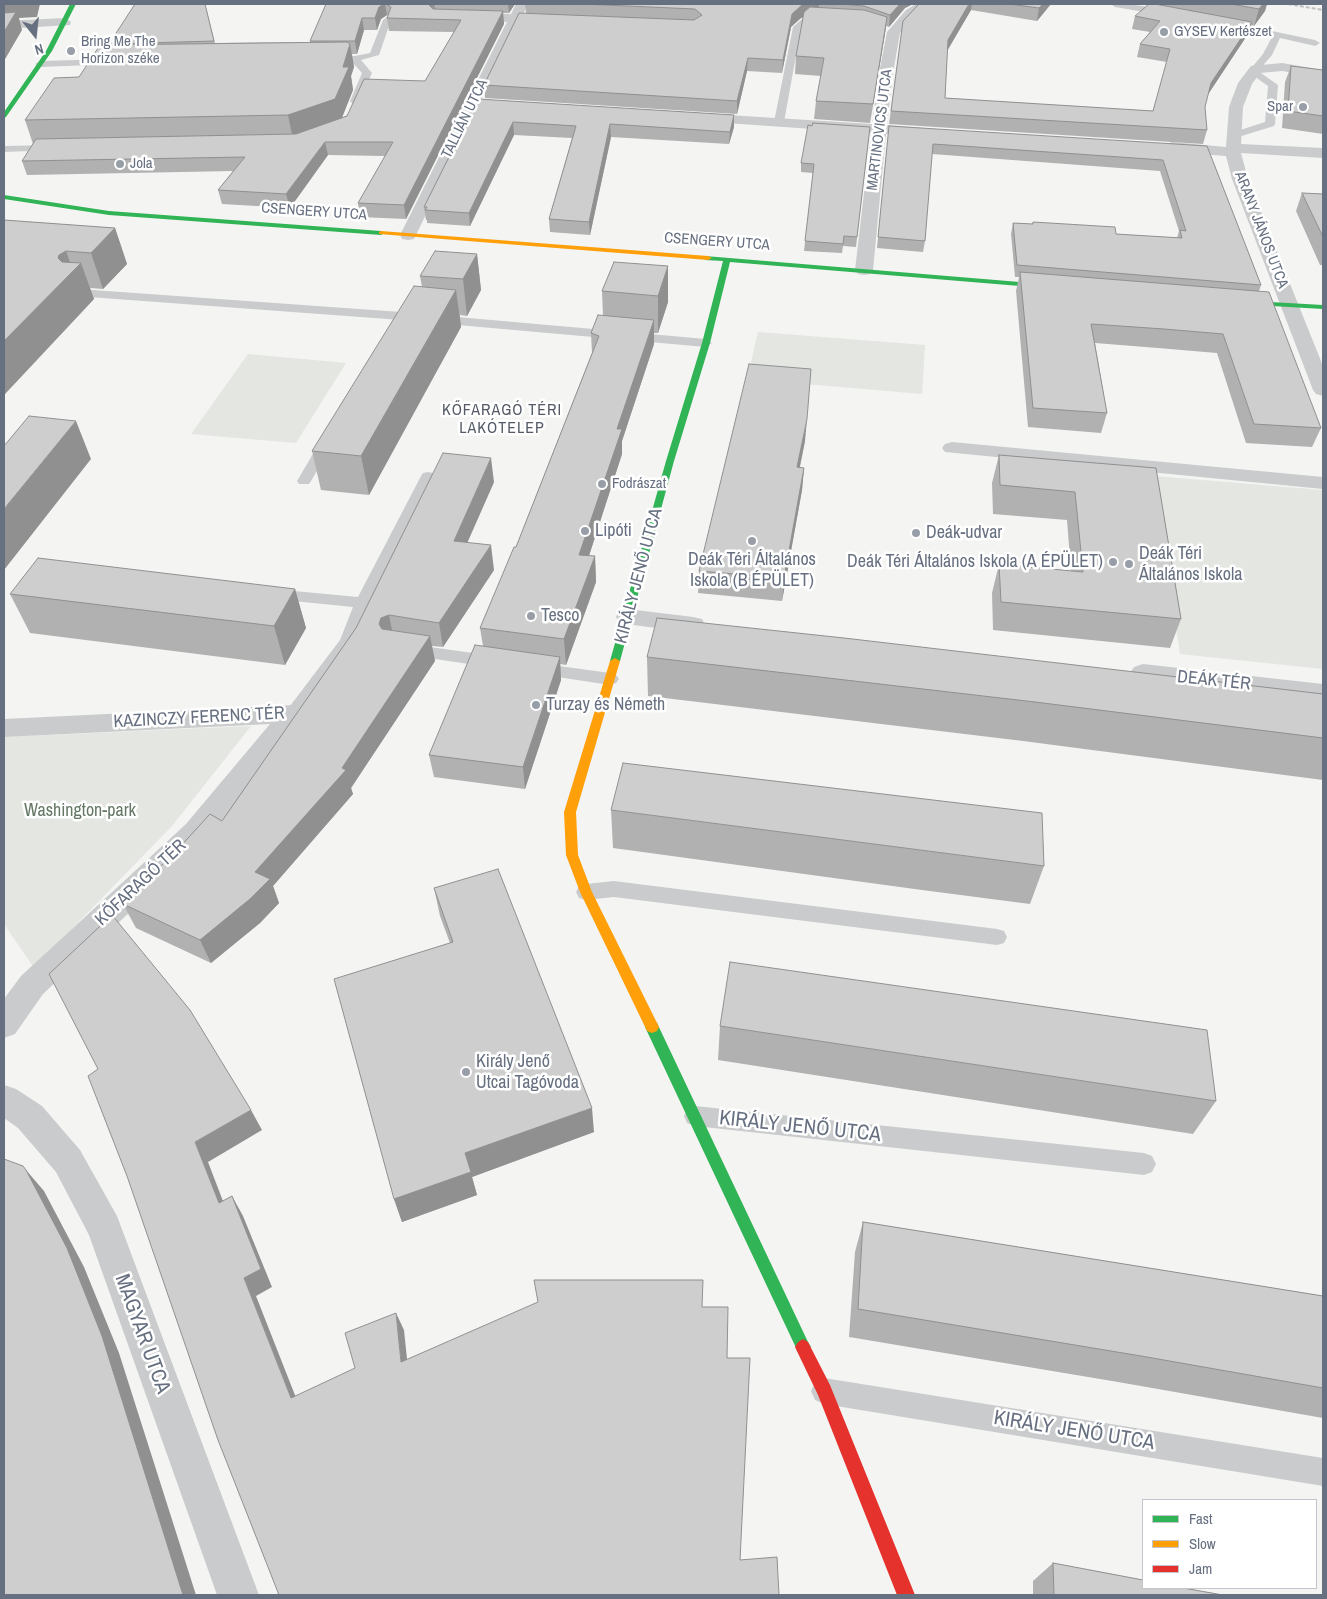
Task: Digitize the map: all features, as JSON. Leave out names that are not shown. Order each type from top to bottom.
[{"type":"main road","points":[[4,116],[66,22],[73,4]]},
{"type":"main road","name":"CSENGERY UTCA","points":[[4,197],[109,213]]},
{"type":"main road","name":"CSENGERY UTCA","points":[[27,213],[109,213],[728,259],[1065,288]]},
{"type":"main road","name":"KIRÁLY JENŐ UTCA","points":[[728,259],[706,343],[670,461],[628,617],[570,812],[572,855],[586,892],[695,1116],[824,1391],[906,1595]]},
{"type":"main road","points":[[1227,301],[1323,307]]},
{"type":"street","name":"TALLIÁN UTCA","points":[[408,235],[522,4]]},
{"type":"street","name":"MARTINOVICS UTCA","points":[[864,270],[890,31],[910,13],[924,4]]},
{"type":"street","points":[[453,15],[568,20]]},
{"type":"street","points":[[4,26],[66,22]]},
{"type":"street","points":[[1255,70],[1282,67],[1323,74]]},
{"type":"street","name":"ARANY JÁNOS UTCA","points":[[1255,70],[1245,83],[1236,107],[1234,145],[1240,180],[1323,390]]},
{"type":"street","points":[[473,104],[490,105]]},
{"type":"street","points":[[679,116],[941,133]]},
{"type":"street","points":[[1153,146],[1234,145],[1323,153]]},
{"type":"street","points":[[952,448],[1323,483]]},
{"type":"street","points":[[628,617],[714,627]]},
{"type":"street","name":"DEÁK TÉR","points":[[1125,672],[1323,693]]},
{"type":"street","name":"KAZINCZY FERENC TÉR","points":[[4,728],[293,714]]},
{"type":"street","name":"KŐFARAGÓ TÉR","points":[[4,1024],[32,985],[196,832],[293,714]]},
{"type":"street","name":"MAGYAR UTCA","points":[[4,1100],[30,1117],[68,1161],[104,1228],[238,1595]]},
{"type":"lane","points":[[1115,4],[1179,16]]},
{"type":"lane","points":[[779,122],[797,27],[805,21],[818,19],[836,21]]},
{"type":"lane","points":[[317,59],[355,60],[374,54],[387,20]]},
{"type":"lane","points":[[1215,23],[1315,43]]},
{"type":"lane","points":[[1234,145],[1270,124],[1273,85],[1255,70],[1267,55],[1277,36]]},
{"type":"lane","points":[[352,108],[366,73],[355,60]]},
{"type":"lane","points":[[40,64],[125,62]]},
{"type":"lane","points":[[4,149],[61,148]]},
{"type":"lane","points":[[79,293],[400,316],[706,343]]},
{"type":"lane","points":[[391,332],[400,316]]},
{"type":"lane","points":[[304,481],[333,432]]},
{"type":"lane","name":"KAZINCZY FERENC TÉR","points":[[293,714],[348,642],[363,603],[428,476]]},
{"type":"lane","points":[[254,592],[363,603]]},
{"type":"lane","points":[[394,648],[610,679]]},
{"type":"lane","points":[[586,892],[614,889],[997,937]]},
{"type":"lane","name":"KIRÁLY JENŐ UTCA","points":[[695,1116],[1144,1164]]},
{"type":"lane","name":"KIRÁLY JENŐ UTCA","points":[[824,1391],[1323,1472]]},
{"type":"green space","points":[[758,332],[925,345],[922,394],[747,379]]},
{"type":"green space","points":[[248,354],[346,363],[296,443],[191,434]]},
{"type":"green space","points":[[1154,476],[1323,490],[1323,669],[1180,654]]},
{"type":"green space","name":"Washington-park","points":[[251,726],[172,826],[34,968],[4,924],[4,737]]},
{"type":"building","points":[[135,4],[205,4],[214,41],[109,44]]},
{"type":"building","points":[[326,4],[384,4],[379,7],[375,18],[362,18],[355,41],[310,41]]},
{"type":"building","points":[[386,4],[428,4],[433,9],[503,11],[404,205],[358,203],[393,142],[325,142],[286,194],[218,190],[245,157],[22,161],[36,139],[296,134],[347,116],[364,79],[425,81],[461,20],[387,18],[391,7]]},
{"type":"building","points":[[582,4],[810,4],[802,5],[792,14],[783,60],[748,58],[737,101],[484,85],[519,13],[694,20],[702,15],[695,9]]},
{"type":"building","points":[[840,4],[900,4],[890,15],[864,6]]},
{"type":"building","points":[[919,4],[969,4],[948,40],[945,98],[1153,111],[1170,49],[1140,44],[1160,21],[1135,16],[1149,4],[1155,4],[1252,22],[1211,83],[1205,107],[1207,130],[891,111],[903,21]]},
{"type":"building","points":[[1009,4],[1043,4],[1039,8]]},
{"type":"building","points":[[1231,4],[1263,4],[1259,9]]},
{"type":"building","points":[[810,7],[864,10],[887,17],[873,104],[816,101],[824,58],[796,56],[804,12]]},
{"type":"building","points":[[16,12],[4,32],[4,13]]},
{"type":"building","points":[[347,42],[350,44],[343,67],[349,67],[335,99],[288,115],[25,120],[54,78],[79,77],[100,45]]},
{"type":"building","points":[[1291,66],[1323,70],[1323,116],[1288,111]]},
{"type":"building","points":[[478,99],[734,115],[730,132],[610,124],[589,222],[549,219],[576,126],[513,122],[469,213],[425,210],[427,207],[424,207]]},
{"type":"building","points":[[813,123],[870,127],[857,237],[844,236],[843,244],[805,241],[814,164],[801,163],[808,125],[812,126]]},
{"type":"building","points":[[889,126],[1207,146],[1261,285],[1017,265],[1013,223],[1033,224],[1033,222],[1115,227],[1116,234],[1182,238],[1180,230],[1186,231],[1163,160],[933,144],[925,241],[878,237]]},
{"type":"building","points":[[1302,193],[1323,194],[1323,237]]},
{"type":"building","points":[[4,220],[115,228],[91,253],[66,251],[59,255],[58,258],[62,262],[81,263],[4,341]]},
{"type":"building","points":[[435,251],[477,254],[463,279],[420,276]]},
{"type":"building","points":[[614,262],[668,266],[658,296],[602,291]]},
{"type":"building","points":[[1020,272],[1269,292],[1321,428],[1254,424],[1223,334],[1164,329],[1091,324],[1107,413],[1033,408]]},
{"type":"building","points":[[414,286],[456,290],[361,456],[312,451]]},
{"type":"building","points":[[598,315],[654,320],[617,429],[622,429],[579,555],[595,556],[564,639],[480,628],[514,547],[516,547],[599,336],[591,333]]},
{"type":"building","name":"Deák Téri Általános Iskola (B ÉPÜLET)","points":[[749,364],[811,369],[807,419],[797,467],[804,468],[784,578],[699,571]]},
{"type":"building","points":[[29,416],[76,421],[4,509],[4,446]]},
{"type":"building","points":[[443,453],[491,458],[454,541],[491,545],[439,623],[389,615],[381,618],[379,624],[382,629],[430,636],[342,768],[346,770],[255,872],[270,879],[250,899],[200,940],[123,904],[210,814],[222,821],[356,628]]},
{"type":"building","points":[[999,455],[1156,468],[1181,619],[1001,602],[999,564],[1083,572],[1075,492],[1000,485]]},
{"type":"building","points":[[38,558],[295,589],[274,626],[10,594]]},
{"type":"building","points":[[657,618],[1323,694],[1323,738],[647,657]]},
{"type":"building","points":[[475,645],[560,657],[523,767],[429,755]]},
{"type":"building","points":[[623,763],[1042,813],[1044,866],[611,810]]},
{"type":"building","name":"Király Jenő Utcai Tagóvoda","points":[[498,869],[592,1108],[465,1153],[471,1172],[394,1199],[334,979],[453,942],[434,888]]},
{"type":"building","points":[[112,915],[190,1010],[251,1110],[195,1142],[219,1203],[232,1196],[261,1269],[244,1278],[291,1398],[355,1368],[345,1333],[396,1313],[401,1362],[538,1302],[534,1280],[703,1280],[702,1307],[728,1307],[727,1358],[750,1358],[740,1560],[777,1557],[779,1595],[279,1595],[218,1440],[127,1176],[88,1076],[98,1069],[49,974]]},
{"type":"building","points":[[730,962],[1207,1030],[1216,1101],[720,1026]]},
{"type":"building","points":[[4,1159],[23,1166],[26,1170],[67,1248],[102,1336],[183,1595],[4,1595]]},
{"type":"building","points":[[863,1222],[1323,1296],[1323,1388],[858,1309]]},
{"type":"building","points":[[1053,1563],[1142,1580],[1142,1589],[1189,1589],[1223,1595],[1054,1595]]},
{"type":"railway","points":[[1288,4],[1323,10]]},
{"type":"traffic: fast","points":[[4,116],[49,51],[73,4]]},
{"type":"traffic: fast","points":[[4,197],[109,213],[381,233]]},
{"type":"traffic: fast","points":[[708,258],[1056,287]]},
{"type":"traffic: fast","points":[[615,661],[670,461],[706,343],[727,259]]},
{"type":"traffic: fast","points":[[1238,302],[1323,307]]},
{"type":"traffic: fast","points":[[652,1027],[803,1347]]},
{"type":"traffic: slow","points":[[381,233],[708,258]]},
{"type":"traffic: slow","points":[[615,661],[570,812],[572,855],[586,892],[652,1027]]},
{"type":"traffic: jam","points":[[803,1347],[824,1391],[906,1595]]},
{"type":"place","name":"GYSEV Kertészet","points":[[1164,32]]},
{"type":"place","name":"Bring Me The Horizon széke","points":[[71,51]]},
{"type":"place","name":"Spar","points":[[1303,107]]},
{"type":"place","name":"Jola","points":[[120,164]]},
{"type":"place","name":"Fodrászat","points":[[602,484]]},
{"type":"place","name":"Lipóti","points":[[585,531]]},
{"type":"place","name":"Deák-udvar","points":[[916,533]]},
{"type":"place","name":"Deák Téri Általános Iskola (B ÉPÜLET)","points":[[752,541]]},
{"type":"place","name":"Deák Téri Általános Iskola (A ÉPÜLET)","points":[[1113,562]]},
{"type":"place","name":"Deák Téri Általános Iskola","points":[[1129,564]]},
{"type":"place","name":"Tesco","points":[[531,616]]},
{"type":"place","name":"Turzay és Németh","points":[[536,705]]},
{"type":"place","name":"Király Jenő Utcai Tagóvoda","points":[[466,1072]]},
{"type":"district","name":"KŐFARAGÓ TÉRI LAKÓTELEP","points":[[502,420]]}]
